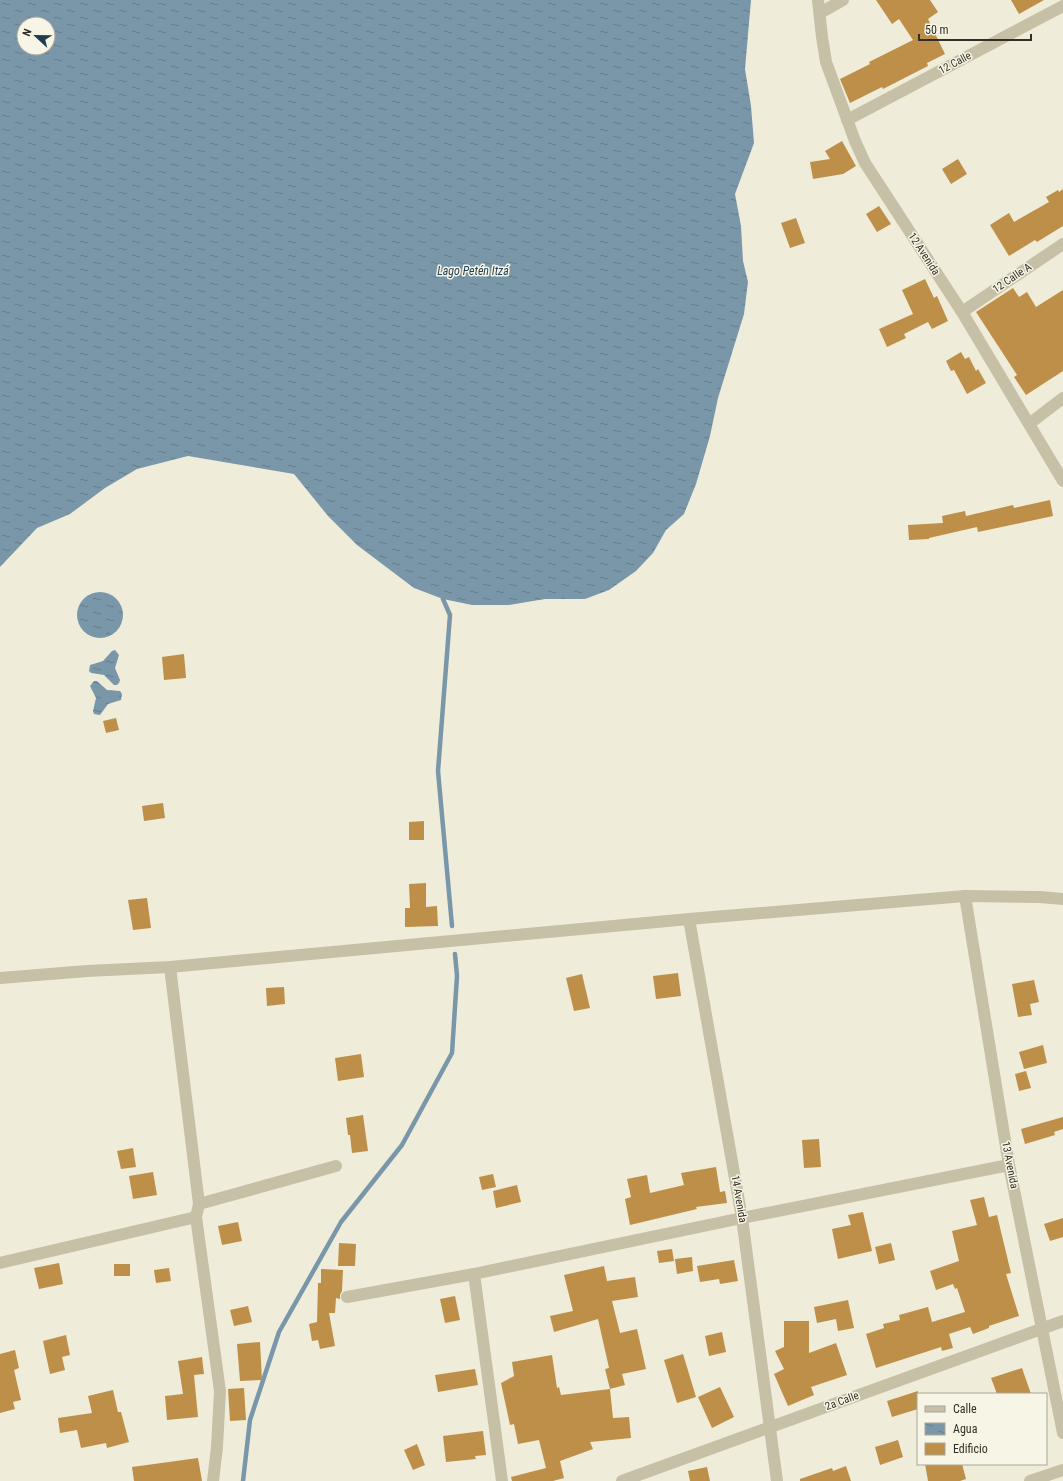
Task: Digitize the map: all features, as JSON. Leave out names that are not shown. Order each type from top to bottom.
[{"type":"street","name":"12 Avenida","points":[[818,0],[826,62],[847,120],[865,163],[962,312],[1063,481]]},
{"type":"street","points":[[820,13],[843,0]]},
{"type":"street","name":"12 Calle","points":[[847,120],[1063,6]]},
{"type":"street","name":"12 Calle A","points":[[962,312],[1063,244]]},
{"type":"street","points":[[1029,424],[1063,398]]},
{"type":"street","points":[[1040,897],[1063,892]]},
{"type":"street","points":[[0,978],[88,971],[170,967],[689,919],[965,896],[1040,897],[1063,900]]},
{"type":"street","name":"13 Avenida","points":[[965,896],[1009,1165],[1063,1433]]},
{"type":"street","name":"14 Avenida","points":[[689,919],[742,1218],[777,1481]]},
{"type":"street","points":[[170,967],[199,1204],[196,1216],[220,1391],[217,1447],[213,1481]]},
{"type":"street","points":[[347,1297],[474,1274],[742,1218],[1009,1165]]},
{"type":"street","points":[[199,1204],[336,1166]]},
{"type":"street","points":[[0,1263],[196,1216]]},
{"type":"street","points":[[474,1274],[502,1481]]},
{"type":"street","name":"2a Calle","points":[[622,1481],[1063,1321]]},
{"type":"street","points":[[1030,1481],[1063,1470]]},
{"type":"water","name":"Lago Petén Itzá","points":[[0,0],[751,0],[745,69],[751,106],[754,143],[735,194],[741,226],[743,261],[748,282],[744,314],[718,398],[710,436],[696,484],[684,514],[666,530],[653,553],[636,571],[609,590],[585,599],[545,599],[509,605],[472,605],[443,599],[414,588],[357,545],[328,516],[294,474],[188,456],[137,469],[105,488],[70,514],[37,528],[0,567]]},
{"type":"water","points":[[100,592],[113,596],[119,602],[123,615],[119,628],[113,634],[100,638],[87,634],[81,628],[77,615],[81,602],[87,596]]},
{"type":"water","points":[[115,650],[119,655],[115,668],[120,680],[117,685],[114,685],[104,675],[91,673],[89,671],[90,665],[103,661],[112,651]]},
{"type":"water","points":[[94,681],[97,681],[107,690],[120,691],[122,694],[121,700],[108,704],[100,715],[94,714],[93,711],[96,698],[90,686]]},
{"type":"building","points":[[876,0],[930,0],[938,12],[928,19],[945,54],[927,63],[928,66],[883,89],[882,87],[850,103],[840,79],[870,64],[869,62],[913,40],[899,19],[892,24]]},
{"type":"building","points":[[1011,0],[1044,0],[1019,14]]},
{"type":"building","points":[[842,141],[856,166],[843,174],[813,179],[810,162],[830,159],[825,151]]},
{"type":"building","points":[[958,159],[967,174],[951,184],[942,169]]},
{"type":"building","points":[[1063,189],[1063,226],[1037,242],[1035,240],[1009,256],[990,225],[1009,213],[1014,222],[1049,202],[1046,197],[1058,190],[1059,192]]},
{"type":"building","points":[[879,206],[891,224],[877,232],[866,214]]},
{"type":"building","points":[[796,218],[805,243],[790,248],[781,223]]},
{"type":"building","points":[[925,279],[934,298],[937,296],[948,321],[932,329],[928,322],[904,334],[906,338],[887,347],[879,329],[913,314],[902,290]]},
{"type":"building","points":[[1013,288],[1019,297],[1027,292],[1036,307],[1063,290],[1063,371],[1026,395],[1014,377],[1017,375],[976,312]]},
{"type":"building","points":[[961,352],[965,359],[969,357],[976,371],[978,369],[986,383],[967,394],[954,370],[951,371],[946,361]]},
{"type":"building","points":[[1050,500],[1053,516],[978,532],[977,527],[929,539],[909,540],[908,525],[943,523],[942,516],[965,511],[966,516],[1013,505],[1014,508]]},
{"type":"building","points":[[184,654],[186,678],[164,680],[162,657]]},
{"type":"building","points":[[116,718],[119,730],[106,733],[103,721]]},
{"type":"building","points":[[163,803],[165,818],[144,821],[142,806]]},
{"type":"building","points":[[424,821],[424,840],[409,840],[409,822]]},
{"type":"building","points":[[426,883],[426,907],[437,906],[438,926],[405,927],[405,908],[410,908],[409,884]]},
{"type":"building","points":[[147,898],[151,928],[133,930],[128,900]]},
{"type":"building","points":[[678,973],[681,996],[656,999],[653,976]]},
{"type":"building","points":[[582,974],[590,1008],[574,1011],[566,978]]},
{"type":"building","points":[[1034,980],[1039,1002],[1030,1004],[1032,1015],[1018,1017],[1012,984]]},
{"type":"building","points":[[284,987],[285,1004],[267,1006],[266,988]]},
{"type":"building","points":[[1043,1045],[1047,1063],[1024,1069],[1019,1052]]},
{"type":"building","points":[[361,1054],[364,1077],[338,1081],[335,1058]]},
{"type":"building","points":[[1026,1071],[1031,1088],[1019,1091],[1015,1074]]},
{"type":"building","points":[[363,1115],[368,1151],[352,1153],[346,1118]]},
{"type":"building","points":[[1063,1117],[1063,1129],[1054,1132],[1055,1135],[1025,1144],[1021,1129]]},
{"type":"building","points":[[819,1139],[821,1167],[804,1168],[802,1140]]},
{"type":"building","points":[[133,1148],[136,1167],[121,1169],[117,1151]]},
{"type":"building","points":[[716,1167],[720,1192],[725,1191],[727,1203],[696,1207],[697,1209],[630,1225],[625,1199],[631,1197],[627,1179],[647,1175],[650,1193],[684,1185],[681,1173]]},
{"type":"building","points":[[153,1172],[157,1195],[133,1199],[129,1176]]},
{"type":"building","points":[[493,1174],[496,1187],[482,1190],[479,1177]]},
{"type":"building","points":[[517,1185],[521,1202],[496,1208],[493,1191]]},
{"type":"building","points":[[984,1197],[989,1217],[997,1215],[1011,1273],[1006,1274],[1019,1316],[989,1326],[989,1328],[973,1334],[970,1327],[949,1334],[953,1348],[942,1351],[941,1347],[876,1368],[866,1334],[884,1328],[883,1324],[900,1320],[899,1315],[928,1307],[932,1322],[965,1312],[957,1288],[955,1289],[953,1284],[936,1290],[930,1271],[959,1261],[952,1231],[977,1225],[970,1200]]},
{"type":"building","points":[[863,1212],[872,1251],[838,1259],[832,1229],[851,1225],[848,1215]]},
{"type":"building","points":[[1063,1218],[1063,1237],[1050,1241],[1044,1224]]},
{"type":"building","points":[[238,1222],[242,1241],[222,1245],[218,1226]]},
{"type":"building","points":[[339,1243],[356,1244],[355,1266],[338,1266]]},
{"type":"building","points":[[891,1243],[895,1260],[879,1264],[875,1247]]},
{"type":"building","points":[[672,1249],[674,1261],[659,1263],[657,1251]]},
{"type":"building","points":[[692,1257],[693,1271],[677,1274],[675,1259]]},
{"type":"building","points":[[734,1260],[738,1281],[720,1284],[719,1279],[700,1282],[697,1266]]},
{"type":"building","points":[[59,1263],[63,1284],[39,1289],[34,1268]]},
{"type":"building","points":[[114,1264],[130,1264],[130,1276],[114,1276]]},
{"type":"building","points":[[604,1266],[607,1281],[635,1277],[638,1297],[612,1301],[620,1333],[637,1329],[646,1369],[622,1374],[625,1385],[610,1389],[605,1369],[609,1368],[598,1319],[554,1332],[550,1316],[573,1311],[564,1275]]},
{"type":"building","points":[[169,1268],[171,1281],[156,1283],[154,1270]]},
{"type":"building","points":[[321,1269],[343,1270],[340,1299],[336,1298],[335,1313],[329,1313],[335,1346],[320,1349],[318,1340],[312,1341],[309,1324],[317,1322],[318,1283],[321,1283]]},
{"type":"building","points":[[455,1296],[460,1320],[445,1323],[440,1299]]},
{"type":"building","points":[[848,1300],[854,1328],[838,1331],[836,1319],[817,1323],[814,1307]]},
{"type":"building","points":[[248,1306],[252,1322],[234,1326],[230,1310]]},
{"type":"building","points":[[784,1321],[809,1321],[809,1353],[836,1343],[847,1375],[811,1387],[814,1395],[788,1406],[774,1374],[784,1369],[775,1351],[784,1347]]},
{"type":"building","points":[[722,1332],[726,1352],[709,1356],[705,1336]]},
{"type":"building","points":[[66,1335],[70,1355],[62,1357],[65,1370],[50,1374],[43,1341]]},
{"type":"building","points":[[260,1342],[262,1380],[240,1381],[237,1344]]},
{"type":"building","points":[[15,1350],[19,1368],[14,1370],[21,1400],[13,1402],[15,1409],[0,1413],[0,1354]]},
{"type":"building","points":[[683,1354],[696,1397],[677,1403],[664,1360]]},
{"type":"building","points":[[552,1355],[557,1388],[559,1387],[561,1395],[610,1389],[613,1418],[629,1417],[631,1438],[590,1442],[593,1449],[560,1461],[564,1478],[553,1481],[512,1481],[511,1477],[546,1468],[539,1440],[518,1444],[514,1424],[510,1425],[501,1383],[514,1376],[512,1362]]},
{"type":"building","points":[[202,1357],[204,1374],[194,1375],[198,1417],[167,1420],[165,1396],[183,1394],[178,1361]]},
{"type":"building","points":[[1022,1368],[1031,1393],[997,1393],[991,1378]]},
{"type":"building","points":[[475,1369],[478,1385],[438,1392],[435,1375]]},
{"type":"building","points":[[720,1387],[734,1417],[712,1428],[698,1397]]},
{"type":"building","points":[[244,1388],[246,1420],[230,1421],[228,1389]]},
{"type":"building","points":[[113,1390],[118,1412],[121,1412],[129,1442],[107,1448],[106,1443],[81,1448],[77,1430],[60,1433],[58,1418],[92,1413],[88,1396]]},
{"type":"building","points":[[918,1391],[917,1409],[892,1417],[887,1401]]},
{"type":"building","points":[[483,1431],[486,1455],[475,1456],[476,1459],[446,1462],[443,1436]]},
{"type":"building","points":[[898,1440],[903,1457],[880,1465],[875,1447]]},
{"type":"building","points":[[417,1444],[425,1465],[413,1470],[404,1450]]},
{"type":"building","points":[[198,1458],[202,1481],[134,1481],[132,1467]]},
{"type":"building","points":[[925,1465],[962,1465],[966,1479],[960,1481],[928,1481]]},
{"type":"building","points":[[846,1466],[851,1481],[800,1481],[800,1479],[832,1468],[833,1471]]},
{"type":"building","points":[[707,1467],[710,1481],[690,1481],[688,1471]]},
{"type":"waterway","points":[[443,599],[450,615],[438,771],[452,926]]},
{"type":"waterway","points":[[243,1481],[250,1420],[279,1332],[341,1222],[402,1145],[452,1053],[457,976],[455,954]]}]
